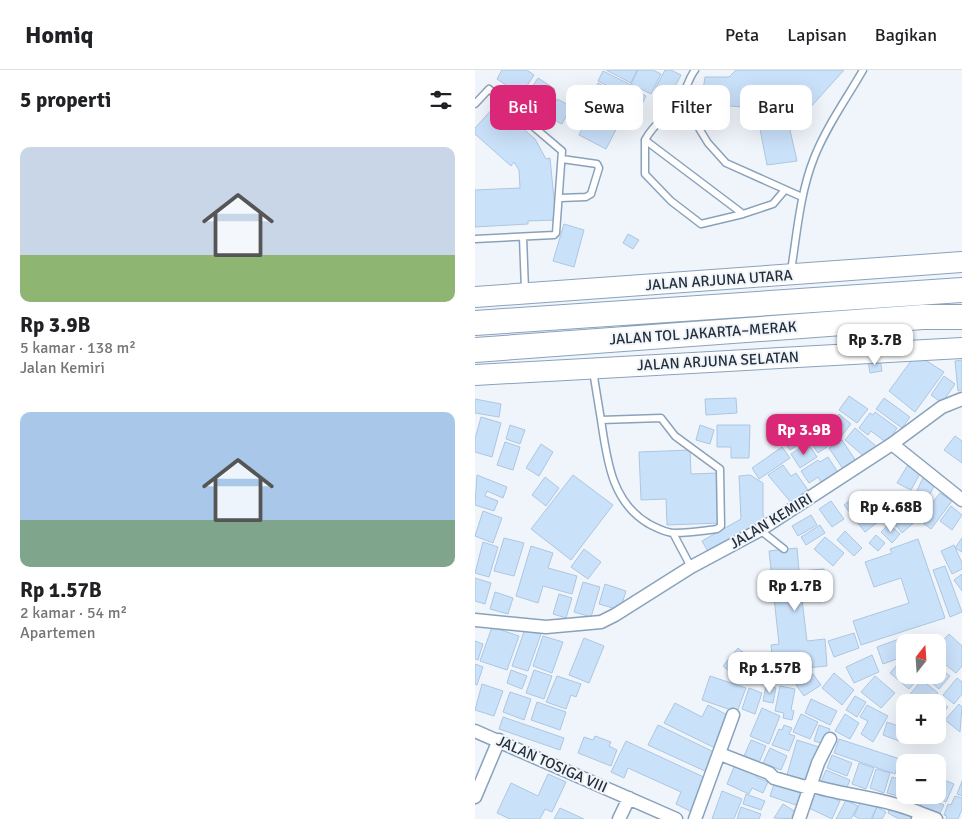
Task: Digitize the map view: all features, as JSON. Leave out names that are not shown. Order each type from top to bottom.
[{"type":"highway","name":"JALAN TOL JAKARTA–MERAK","points":[[475,322],[962,290]]},
{"type":"highway","name":"JALAN TOL JAKARTA–MERAK","points":[[475,350],[923,317],[962,316]]},
{"type":"main road","name":"JALAN ARJUNA UTARA","points":[[475,297],[962,262]]},
{"type":"main road","name":"JALAN ARJUNA SELATAN","points":[[475,375],[962,348]]},
{"type":"street","name":"JALAN KEMIRI","points":[[475,620],[545,627],[601,622],[691,567],[760,530],[892,444],[942,407],[962,399]]},
{"type":"street","points":[[892,444],[962,500]]},
{"type":"street","points":[[695,819],[733,715]]},
{"type":"street","name":"JALAN TOSIGA VIII","points":[[475,731],[676,819]]},
{"type":"street","points":[[799,819],[817,763],[830,739]]},
{"type":"street","points":[[475,797],[499,740]]},
{"type":"street","points":[[720,754],[769,773],[775,778],[834,792],[897,803],[919,816],[936,819]]},
{"type":"street","points":[[619,819],[629,798]]},
{"type":"lane","points":[[688,85],[695,70]]},
{"type":"lane","points":[[790,274],[803,197],[815,155],[863,70]]},
{"type":"lane","points":[[475,104],[489,89],[561,148],[562,159],[556,233],[554,235],[475,239]]},
{"type":"lane","points":[[653,125],[645,140],[645,174],[693,220],[707,224],[743,214],[773,204],[784,190]]},
{"type":"lane","points":[[700,130],[708,143],[726,163],[803,197]]},
{"type":"lane","points":[[645,140],[743,214]]},
{"type":"lane","points":[[559,198],[586,197],[591,194],[599,168],[597,164],[592,162],[562,159]]},
{"type":"lane","points":[[523,237],[525,293]]},
{"type":"lane","points":[[593,368],[608,469],[623,501],[638,517],[659,529],[673,533],[717,529],[721,526],[719,469],[675,436],[661,418],[601,420]]},
{"type":"lane","points":[[760,530],[784,549]]},
{"type":"lane","points":[[673,533],[691,567]]},
{"type":"building","points":[[502,70],[527,70],[534,75],[528,85],[506,85],[497,79]]},
{"type":"building","points":[[606,70],[637,70],[631,83]]},
{"type":"building","points":[[638,70],[653,70],[661,74],[656,85],[653,85],[651,94],[643,90],[643,85],[631,84]]},
{"type":"building","points":[[665,70],[671,70],[681,75],[676,85],[657,85]]},
{"type":"building","points":[[736,70],[844,70],[812,106],[812,85],[740,85],[740,107],[730,106],[730,85],[704,85],[705,77],[729,77]]},
{"type":"building","points":[[603,71],[631,85],[606,85],[598,81]]},
{"type":"building","points":[[538,78],[549,85],[533,85]]},
{"type":"building","points":[[557,99],[566,104],[566,116],[562,124],[556,121]]},
{"type":"building","points":[[490,112],[490,130],[525,130],[535,139],[546,159],[550,158],[556,220],[528,221],[528,224],[475,227],[475,190],[520,188],[519,170],[514,162],[511,166],[475,134],[475,128]]},
{"type":"building","points":[[582,130],[616,130],[606,149],[579,135]]},
{"type":"building","points":[[760,130],[790,130],[797,161],[767,165]]},
{"type":"building","points":[[564,224],[584,230],[574,267],[553,261]]},
{"type":"building","points":[[628,234],[639,240],[633,249],[623,243]]},
{"type":"building","points":[[916,354],[944,372],[915,412],[889,391]]},
{"type":"building","points":[[880,359],[882,371],[870,373],[868,361]]},
{"type":"building","points":[[962,360],[962,390],[958,391],[955,361]]},
{"type":"building","points":[[944,376],[955,384],[942,403],[931,395]]},
{"type":"building","points":[[849,396],[868,409],[857,423],[839,410]]},
{"type":"building","points":[[736,398],[737,413],[706,415],[705,399]]},
{"type":"building","points":[[884,398],[910,417],[902,428],[876,409]]},
{"type":"building","points":[[475,399],[501,404],[499,417],[475,413]]},
{"type":"building","points":[[875,412],[897,428],[887,443],[871,431],[868,435],[859,428],[870,413],[873,415]]},
{"type":"building","points":[[839,414],[851,424],[839,439],[827,430]]},
{"type":"building","points":[[481,417],[501,423],[492,457],[475,452],[475,439]]},
{"type":"building","points":[[510,425],[525,430],[520,444],[506,439]]},
{"type":"building","points":[[700,425],[714,430],[710,444],[696,440]]},
{"type":"building","points":[[717,425],[750,425],[749,458],[731,458],[731,447],[717,447]]},
{"type":"building","points":[[798,427],[806,440],[790,450],[781,437]]},
{"type":"building","points":[[820,428],[831,444],[818,453],[807,437]]},
{"type":"building","points":[[855,428],[877,447],[867,459],[845,440]]},
{"type":"building","points":[[955,436],[962,441],[962,463],[944,450]]},
{"type":"building","points":[[842,440],[858,464],[845,472],[829,448]]},
{"type":"building","points":[[505,442],[520,447],[513,470],[497,465]]},
{"type":"building","points":[[808,443],[817,457],[800,468],[791,454]]},
{"type":"building","points":[[541,444],[553,452],[539,476],[526,468]]},
{"type":"building","points":[[782,447],[790,458],[759,479],[752,468]]},
{"type":"building","points":[[690,450],[691,474],[718,473],[720,523],[667,525],[666,499],[641,500],[639,452]]},
{"type":"building","points":[[828,457],[841,477],[824,487],[818,477],[809,483],[801,471],[818,460],[820,462]]},
{"type":"building","points":[[909,463],[922,470],[911,490],[897,483]]},
{"type":"building","points":[[783,465],[791,476],[796,473],[810,493],[793,505],[768,475]]},
{"type":"building","points":[[477,475],[507,487],[503,498],[487,491],[485,496],[498,501],[494,511],[475,505]]},
{"type":"building","points":[[573,475],[613,505],[571,560],[531,529]]},
{"type":"building","points":[[750,475],[763,483],[763,515],[767,523],[710,555],[702,541],[741,519],[739,476]]},
{"type":"building","points":[[545,477],[559,488],[546,506],[532,495]]},
{"type":"building","points":[[923,478],[935,484],[922,510],[910,505]]},
{"type":"building","points":[[889,493],[898,506],[880,520],[870,507]]},
{"type":"building","points":[[940,493],[952,501],[931,529],[919,520]]},
{"type":"building","points":[[858,494],[879,521],[865,532],[844,505]]},
{"type":"building","points":[[831,501],[844,519],[832,527],[819,509]]},
{"type":"building","points":[[951,506],[962,515],[952,530],[940,521]]},
{"type":"building","points":[[483,511],[502,518],[493,543],[475,536]]},
{"type":"building","points":[[910,511],[918,519],[902,533],[895,524]]},
{"type":"building","points":[[811,515],[817,525],[798,536],[792,526]]},
{"type":"building","points":[[889,524],[900,534],[892,543],[881,532]]},
{"type":"building","points":[[820,525],[825,533],[806,545],[801,537]]},
{"type":"building","points":[[845,531],[862,548],[854,556],[837,540]]},
{"type":"building","points":[[876,535],[885,543],[878,551],[869,543]]},
{"type":"building","points":[[825,537],[844,553],[833,566],[814,549]]},
{"type":"building","points":[[504,538],[524,543],[514,576],[494,571]]},
{"type":"building","points":[[962,538],[962,552],[955,548]]},
{"type":"building","points":[[918,539],[945,618],[861,645],[853,621],[909,603],[901,578],[874,587],[865,562],[892,553],[890,549]]},
{"type":"building","points":[[483,542],[498,547],[489,577],[475,573]]},
{"type":"building","points":[[954,545],[962,563],[962,569],[952,574],[941,551]]},
{"type":"building","points":[[531,546],[553,553],[548,568],[577,576],[572,594],[543,586],[538,603],[516,596]]},
{"type":"building","points":[[797,548],[799,571],[824,569],[827,597],[802,599],[807,641],[825,639],[827,666],[774,671],[771,645],[779,644],[769,551]]},
{"type":"building","points":[[584,549],[601,562],[588,579],[571,567]]},
{"type":"building","points":[[945,566],[962,612],[950,617],[933,570]]},
{"type":"building","points":[[962,574],[962,591],[954,580]]},
{"type":"building","points":[[475,578],[491,583],[485,604],[475,601]]},
{"type":"building","points":[[583,582],[600,587],[591,617],[574,612]]},
{"type":"building","points":[[605,584],[626,591],[620,610],[599,604]]},
{"type":"building","points":[[495,592],[513,598],[508,614],[490,609]]},
{"type":"building","points":[[559,594],[572,598],[566,618],[553,614]]},
{"type":"building","points":[[492,627],[519,636],[507,670],[480,661]]},
{"type":"building","points":[[525,629],[541,634],[528,671],[512,666]]},
{"type":"building","points":[[854,633],[859,648],[834,657],[828,641]]},
{"type":"building","points":[[949,634],[962,646],[962,666],[956,673],[946,665],[946,637]]},
{"type":"building","points":[[543,636],[563,642],[552,673],[533,666]]},
{"type":"building","points":[[584,638],[604,646],[589,683],[569,675]]},
{"type":"building","points":[[896,640],[896,659],[883,664],[877,647]]},
{"type":"building","points":[[475,641],[483,644],[478,660],[475,659]]},
{"type":"building","points":[[738,648],[758,665],[743,682],[723,666]]},
{"type":"building","points":[[872,655],[879,672],[854,683],[846,667]]},
{"type":"building","points":[[475,664],[483,667],[477,685],[475,684]]},
{"type":"building","points":[[896,666],[896,678],[890,673]]},
{"type":"building","points":[[511,670],[527,676],[522,689],[507,683]]},
{"type":"building","points":[[534,670],[552,676],[544,699],[526,693]]},
{"type":"building","points":[[834,673],[854,690],[842,705],[822,688]]},
{"type":"building","points":[[813,674],[821,685],[804,696],[796,685]]},
{"type":"building","points":[[557,676],[581,684],[576,697],[571,695],[566,709],[546,702]]},
{"type":"building","points":[[710,676],[746,688],[737,712],[702,700]]},
{"type":"building","points":[[875,676],[895,693],[881,708],[861,692]]},
{"type":"building","points":[[957,678],[962,682],[962,694],[954,704],[946,697],[946,694],[944,694]]},
{"type":"building","points":[[482,684],[503,691],[494,716],[475,710]]},
{"type":"building","points":[[903,684],[913,684],[909,689]]},
{"type":"building","points":[[919,684],[927,684],[938,693],[937,694],[910,694]]},
{"type":"building","points":[[933,684],[943,684],[939,689]]},
{"type":"building","points":[[766,686],[776,688],[773,703],[763,701]]},
{"type":"building","points":[[780,686],[795,689],[791,710],[794,711],[792,720],[783,718],[784,713],[775,711]]},
{"type":"building","points":[[749,688],[762,693],[755,714],[742,709]]},
{"type":"building","points":[[510,692],[531,699],[524,720],[503,712]]},
{"type":"building","points":[[855,696],[866,702],[857,717],[846,710]]},
{"type":"building","points":[[811,699],[837,711],[830,725],[805,713]]},
{"type":"building","points":[[537,702],[566,712],[560,730],[531,720]]},
{"type":"building","points":[[675,703],[702,717],[708,705],[731,717],[715,748],[664,723]]},
{"type":"building","points":[[959,704],[962,707],[960,732],[946,719]]},
{"type":"building","points":[[867,705],[888,716],[873,742],[861,734],[868,721],[860,717]]},
{"type":"building","points":[[762,708],[780,716],[769,744],[750,736]]},
{"type":"building","points":[[801,714],[818,722],[810,739],[793,732]]},
{"type":"building","points":[[845,714],[859,723],[850,739],[835,731]]},
{"type":"building","points":[[503,717],[564,738],[560,750],[499,729]]},
{"type":"building","points":[[887,722],[896,725],[896,740],[883,735]]},
{"type":"building","points":[[658,725],[716,753],[707,772],[648,745]]},
{"type":"building","points":[[784,725],[792,728],[789,734],[795,736],[789,751],[772,745],[779,729],[782,730]]},
{"type":"building","points":[[819,725],[830,729],[824,744],[814,741]]},
{"type":"building","points":[[595,736],[611,742],[609,746],[617,750],[611,766],[578,753],[584,737],[593,740]]},
{"type":"building","points":[[839,739],[896,758],[896,771],[895,774],[834,753]]},
{"type":"building","points":[[751,740],[766,746],[759,763],[744,756]]},
{"type":"building","points":[[797,740],[819,747],[805,781],[787,775]]},
{"type":"building","points":[[626,741],[708,779],[694,813],[676,804],[681,792],[628,768],[624,778],[611,772]]},
{"type":"building","points":[[770,748],[787,756],[781,770],[763,763]]},
{"type":"building","points":[[832,755],[852,763],[847,776],[827,768]]},
{"type":"building","points":[[736,762],[759,772],[756,777],[768,782],[763,793],[752,788],[749,794],[727,784]]},
{"type":"building","points":[[859,763],[874,768],[866,789],[852,784]]},
{"type":"building","points":[[876,769],[890,773],[884,793],[870,788]]},
{"type":"building","points":[[826,770],[850,780],[845,792],[821,782]]},
{"type":"building","points":[[548,774],[566,782],[552,812],[545,809],[540,819],[510,819],[497,813],[511,783],[538,796]]},
{"type":"building","points":[[892,777],[896,778],[896,795],[887,793]]},
{"type":"building","points":[[776,779],[805,788],[799,806],[770,796]]},
{"type":"building","points":[[946,781],[954,784],[946,802]]},
{"type":"building","points":[[962,781],[962,796],[957,794]]},
{"type":"building","points":[[722,791],[742,799],[734,819],[712,819]]},
{"type":"building","points":[[816,791],[840,801],[832,819],[809,808]]},
{"type":"building","points":[[746,794],[765,801],[761,810],[743,804]]},
{"type":"building","points":[[955,796],[962,798],[962,809],[958,819],[946,819],[947,816],[944,815],[948,804],[951,805]]},
{"type":"building","points":[[862,799],[877,807],[871,819],[860,819],[854,816]]},
{"type":"building","points":[[846,800],[858,806],[851,819],[836,819]]},
{"type":"building","points":[[783,804],[799,814],[796,819],[774,818]]},
{"type":"building","points":[[921,804],[944,805],[938,817],[919,809]]},
{"type":"building","points":[[891,805],[912,816],[911,819],[899,819],[888,813]]},
{"type":"building","points":[[741,807],[761,814],[759,819],[737,819]]},
{"type":"building","points":[[877,807],[886,812],[882,819],[872,819]]},
{"type":"building","points":[[560,808],[584,819],[554,819]]}]
